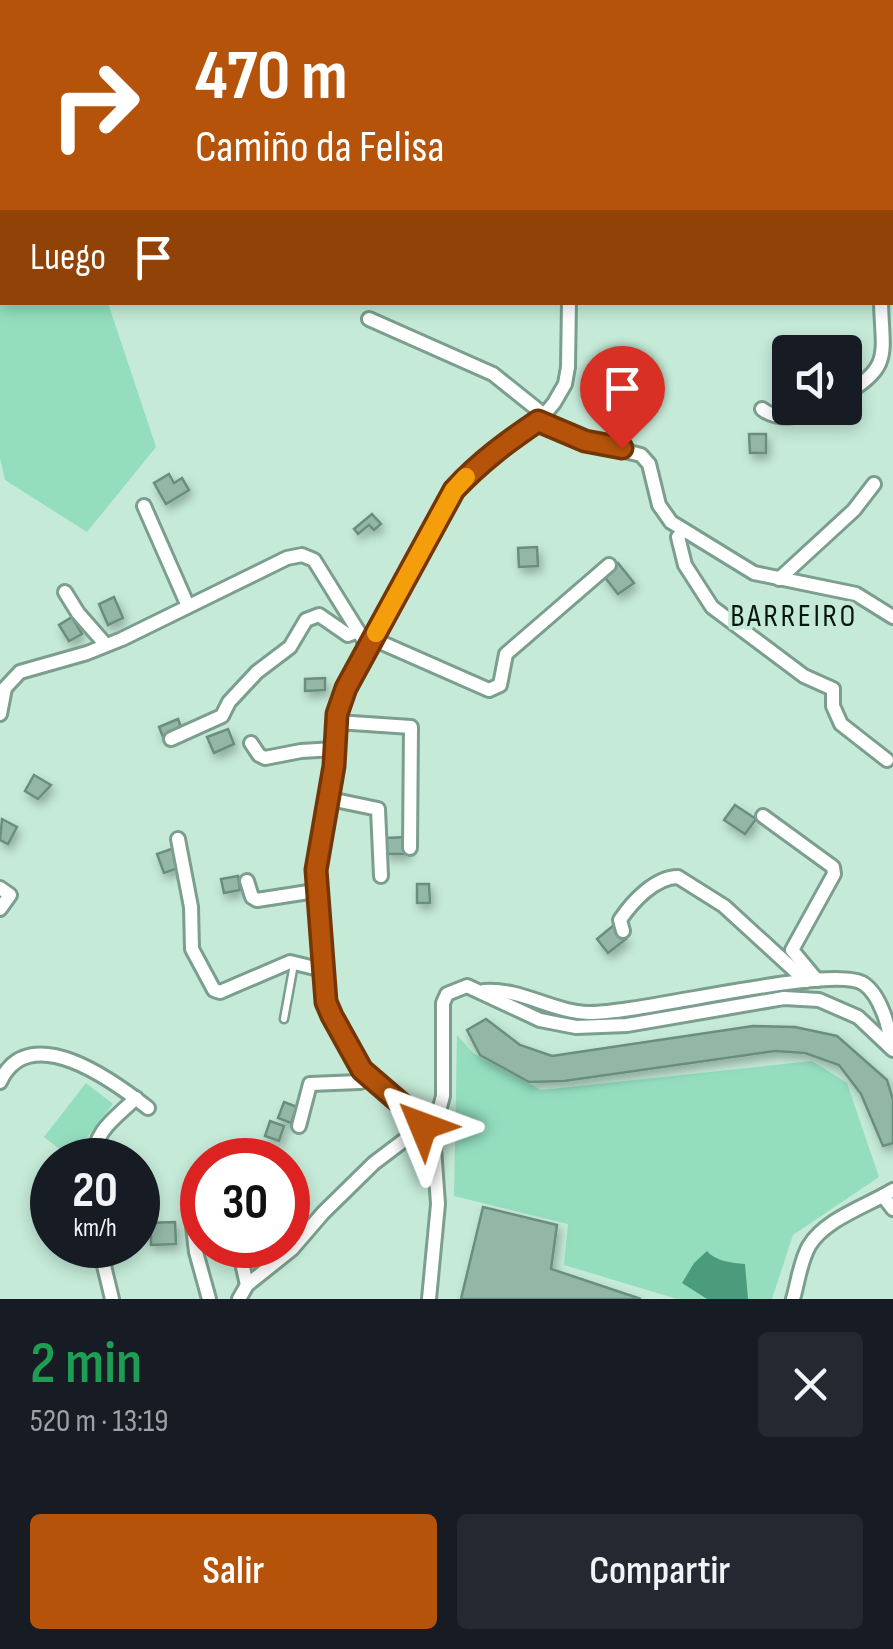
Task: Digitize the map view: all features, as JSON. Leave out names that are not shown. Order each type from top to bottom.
[{"type":"street","points":[[430,1124],[362,1070],[326,1002],[316,891],[337,722],[346,688],[454,490],[496,448],[541,418],[554,404],[565,384],[568,368],[568,305]]},
{"type":"street","points":[[862,386],[876,373],[887,353],[881,305]]},
{"type":"street","points":[[369,319],[493,374],[541,418],[585,441],[641,455],[649,464],[659,504],[682,531],[754,572],[856,594],[893,617]]},
{"type":"street","points":[[762,410],[772,416]]},
{"type":"street","points":[[779,578],[854,510],[874,484]]},
{"type":"street","points":[[144,506],[188,606]]},
{"type":"street","points":[[682,531],[678,537],[685,565],[712,608],[804,676],[833,689],[833,706],[841,724],[887,760]]},
{"type":"street","points":[[0,714],[5,688],[20,672],[106,645],[287,558],[302,555],[314,560],[358,631],[370,643],[495,689],[500,685],[506,654],[609,565]]},
{"type":"street","points":[[66,592],[78,614],[106,645]]},
{"type":"street","points":[[171,739],[222,716],[229,702],[257,672],[290,647],[313,615],[320,614],[348,635],[358,631]]},
{"type":"street","points":[[337,722],[411,727],[410,848]]},
{"type":"street","points":[[251,743],[258,755],[265,758],[301,750],[335,750]]},
{"type":"street","points":[[330,799],[378,809],[381,876]]},
{"type":"street","points":[[763,816],[833,867],[834,874],[792,950],[812,981]]},
{"type":"street","points":[[178,839],[191,908],[192,949],[214,990],[220,992],[294,962],[323,970]]},
{"type":"street","points":[[624,931],[620,920],[629,907],[661,881],[678,876],[724,906],[812,981]]},
{"type":"street","points":[[248,881],[252,897],[257,900],[316,891]]},
{"type":"street","points":[[0,888],[10,894],[0,909]]},
{"type":"street","points":[[482,992],[505,990],[561,1010],[622,1012],[812,981],[852,979],[864,983],[889,1028],[892,1049]]},
{"type":"street","points":[[240,1299],[247,1285],[292,1249],[374,1163],[430,1124],[443,1096],[442,1003],[455,988],[467,986],[540,1020],[600,1027],[784,998],[807,998],[846,1009],[892,1049]]},
{"type":"street","points":[[0,1082],[14,1063],[32,1056],[58,1056],[117,1082],[148,1108]]},
{"type":"street","points":[[299,1126],[310,1084],[371,1078]]},
{"type":"street","points":[[97,1138],[136,1098]]},
{"type":"street","points":[[429,1299],[438,1204],[430,1124]]},
{"type":"street","points":[[792,1299],[805,1254],[814,1238],[888,1193],[893,1209]]},
{"type":"street","points":[[105,1268],[112,1299]]},
{"type":"street","points":[[200,1268],[209,1299]]},
{"type":"street","points":[[243,1268],[247,1285]]},
{"type":"lane","points":[[284,1019],[294,962]]},
{"type":"shaded area","points":[[0,305],[109,305],[156,447],[87,532],[5,480],[0,458]]},
{"type":"shaded area","points":[[457,1035],[473,1053],[541,1090],[812,1061],[847,1083],[879,1177],[793,1235],[772,1299],[677,1299],[564,1265],[568,1224],[454,1196]]},
{"type":"shaded area","points":[[86,1083],[113,1104],[87,1138],[44,1137]]},
{"type":"shaded area","points":[[707,1251],[719,1259],[745,1264],[748,1299],[707,1299],[682,1283]]},
{"type":"building","points":[[749,434],[766,434],[766,453],[750,453]]},
{"type":"building","points":[[169,474],[174,483],[182,478],[189,490],[166,504],[154,483]]},
{"type":"building","points":[[372,514],[381,524],[374,530],[369,525],[358,534],[354,529]]},
{"type":"building","points":[[537,547],[538,566],[519,567],[518,548]]},
{"type":"building","points":[[618,563],[634,583],[618,594],[603,575]]},
{"type":"building","points":[[114,597],[123,618],[108,625],[99,604]]},
{"type":"building","points":[[72,617],[82,634],[69,641],[59,625]]},
{"type":"building","points":[[325,678],[325,690],[305,691],[305,679]]},
{"type":"building","points":[[178,719],[182,730],[163,737],[159,727]]},
{"type":"building","points":[[228,729],[234,744],[214,753],[207,737]]},
{"type":"building","points":[[34,775],[51,785],[38,799],[25,791]]},
{"type":"building","points":[[735,805],[756,819],[745,834],[724,820]]},
{"type":"building","points":[[2,819],[17,827],[8,844],[0,840]]},
{"type":"building","points":[[407,837],[407,854],[386,854],[386,838]]},
{"type":"building","points":[[174,848],[181,867],[164,873],[157,854]]},
{"type":"building","points":[[238,876],[240,890],[224,893],[221,879]]},
{"type":"building","points":[[417,884],[429,884],[430,903],[417,903]]},
{"type":"building","points":[[614,925],[626,939],[608,953],[597,939]]},
{"type":"building","points":[[486,1019],[520,1045],[552,1056],[753,1026],[795,1027],[837,1036],[887,1080],[893,1100],[893,1143],[883,1146],[861,1094],[839,1065],[805,1053],[775,1051],[564,1081],[529,1082],[480,1055],[467,1030]]},
{"type":"building","points":[[284,1102],[297,1107],[291,1123],[278,1118]]},
{"type":"building","points":[[270,1121],[284,1126],[280,1138],[265,1136]]},
{"type":"building","points":[[483,1207],[557,1225],[551,1269],[641,1299],[461,1299]]},
{"type":"building","points":[[160,1222],[175,1222],[176,1244],[160,1245]]},
{"type":"slow traffic","points":[[376,633],[454,490],[466,477]]},
{"type":"district","name":"BARREIRO","points":[[794,615]]},
{"type":"route","points":[[423,1126],[424,1119],[362,1070],[343,1041],[326,1002],[316,870],[334,766],[337,714],[356,667],[454,490],[496,448],[538,421],[585,441],[622,448]]}]
